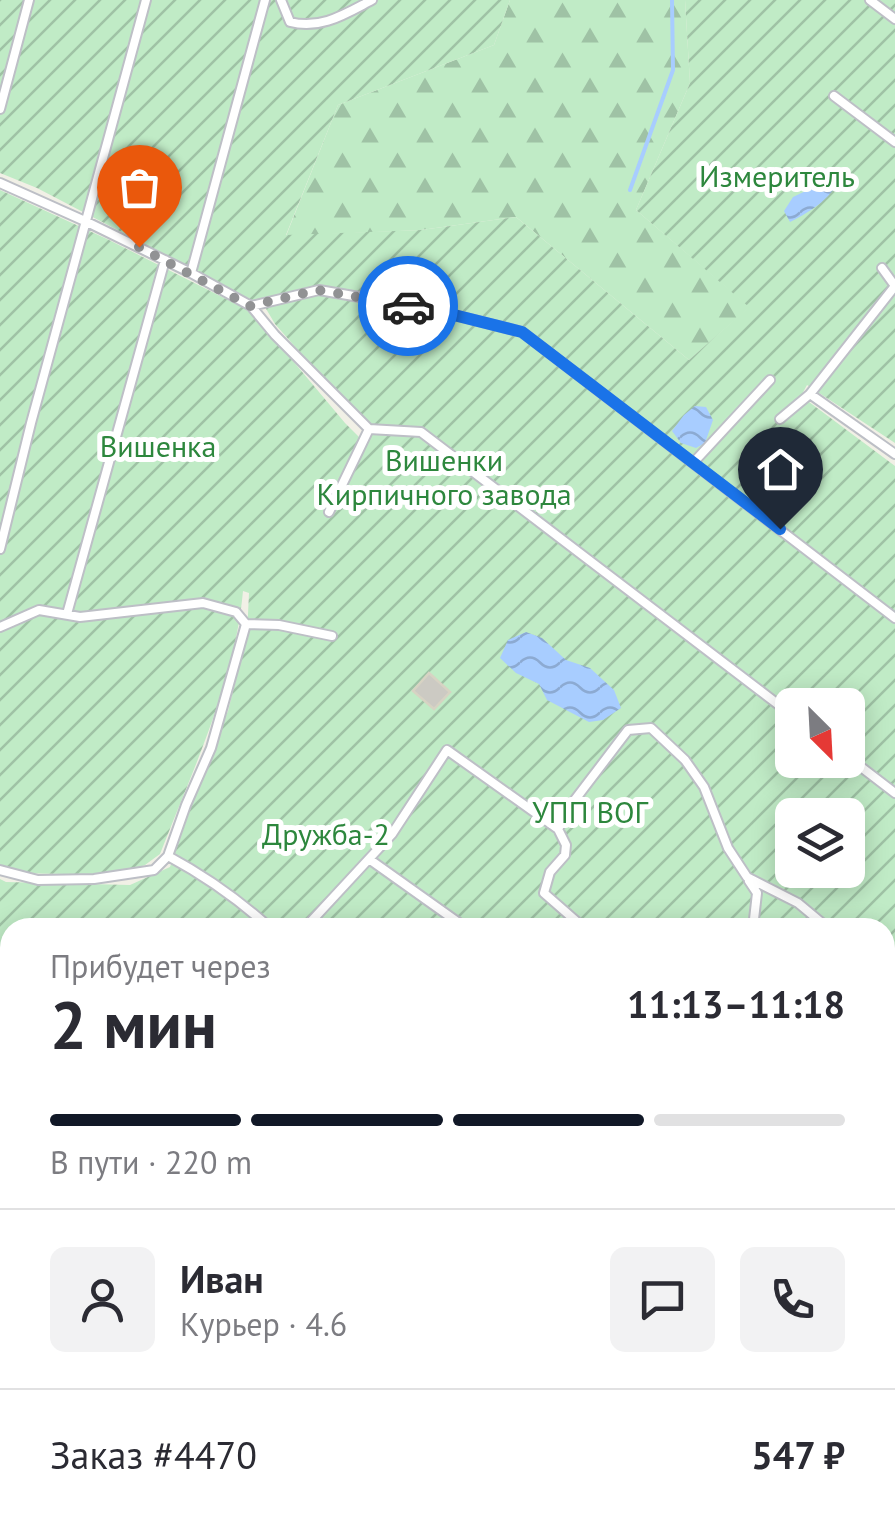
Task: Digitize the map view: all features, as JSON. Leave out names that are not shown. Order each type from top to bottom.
[{"type":"lane","points":[[0,109],[30,0]]},
{"type":"lane","points":[[0,550],[146,0]]},
{"type":"lane","points":[[191,273],[265,0]]},
{"type":"lane","points":[[281,0],[290,22],[305,26],[334,21],[372,0]]},
{"type":"lane","points":[[870,0],[895,18]]},
{"type":"lane","points":[[834,96],[895,142]]},
{"type":"lane","points":[[0,184],[165,260],[250,306],[370,428],[422,432],[775,702]]},
{"type":"lane","points":[[67,614],[165,260]]},
{"type":"lane","points":[[780,419],[810,394],[895,286],[882,268]]},
{"type":"lane","points":[[250,306],[318,290],[434,310],[522,332],[895,618]]},
{"type":"lane","points":[[693,463],[770,380]]},
{"type":"lane","points":[[810,394],[895,454]]},
{"type":"lane","points":[[329,512],[370,428]]},
{"type":"lane","points":[[0,628],[39,610],[80,617],[204,603],[236,612],[246,624],[279,625],[332,636]]},
{"type":"lane","points":[[0,870],[38,880],[94,879],[154,870],[168,856],[211,748],[246,624]]},
{"type":"lane","points":[[558,830],[574,800],[628,730],[650,728],[685,760],[704,787],[728,848],[757,893],[753,918]]},
{"type":"lane","points":[[315,918],[392,834],[447,750],[558,830],[566,846],[565,855],[550,872],[544,893],[573,918]]},
{"type":"lane","points":[[865,770],[895,793]]},
{"type":"lane","points":[[168,856],[206,876],[259,918]]},
{"type":"lane","points":[[369,859],[452,918]]},
{"type":"lane","points":[[747,877],[798,902],[816,918]]},
{"type":"green space","points":[[0,0],[510,0],[494,45],[338,105],[286,235],[421,230],[516,217],[689,360],[749,307],[636,210],[690,83],[685,0],[895,0],[895,443],[807,385],[801,396],[895,466],[895,918],[0,918],[0,879],[130,885],[170,867],[228,711],[247,635],[249,593],[243,591],[231,659],[211,725],[160,854],[145,865],[115,875],[12,873],[0,866],[0,190],[252,312],[366,444],[374,426],[353,413],[275,324],[265,307],[37,188],[0,173]]},
{"type":"green space","points":[[510,0],[685,0],[690,83],[636,210],[750,307],[689,360],[516,217],[421,230],[286,236],[338,105],[494,45]]},
{"type":"water","points":[[832,171],[842,173],[834,189],[814,208],[790,222],[784,211],[793,197],[812,188]]},
{"type":"water","points":[[695,406],[706,407],[713,420],[705,443],[696,448],[681,443],[672,431]]},
{"type":"water","points":[[526,632],[542,638],[566,660],[590,668],[614,690],[621,708],[603,720],[589,722],[547,700],[539,684],[516,673],[500,658],[508,640]]},
{"type":"building","points":[[429,673],[450,692],[434,709],[413,691]]},
{"type":"waterway","points":[[630,190],[673,70],[672,0]]},
{"type":"way so far","points":[[139,247],[250,306],[318,290],[408,306]]},
{"type":"route","points":[[408,306],[522,332],[780,529]]},
{"type":"park label","name":"Измеритель","points":[[777,175]]},
{"type":"park label","name":"Вишенка","points":[[158,445]]},
{"type":"park label","name":"Вишенки Кирпичного завода","points":[[444,476]]},
{"type":"park label","name":"УПП ВОГ","points":[[590,811]]},
{"type":"park label","name":"Дружба-2","points":[[326,833]]}]
